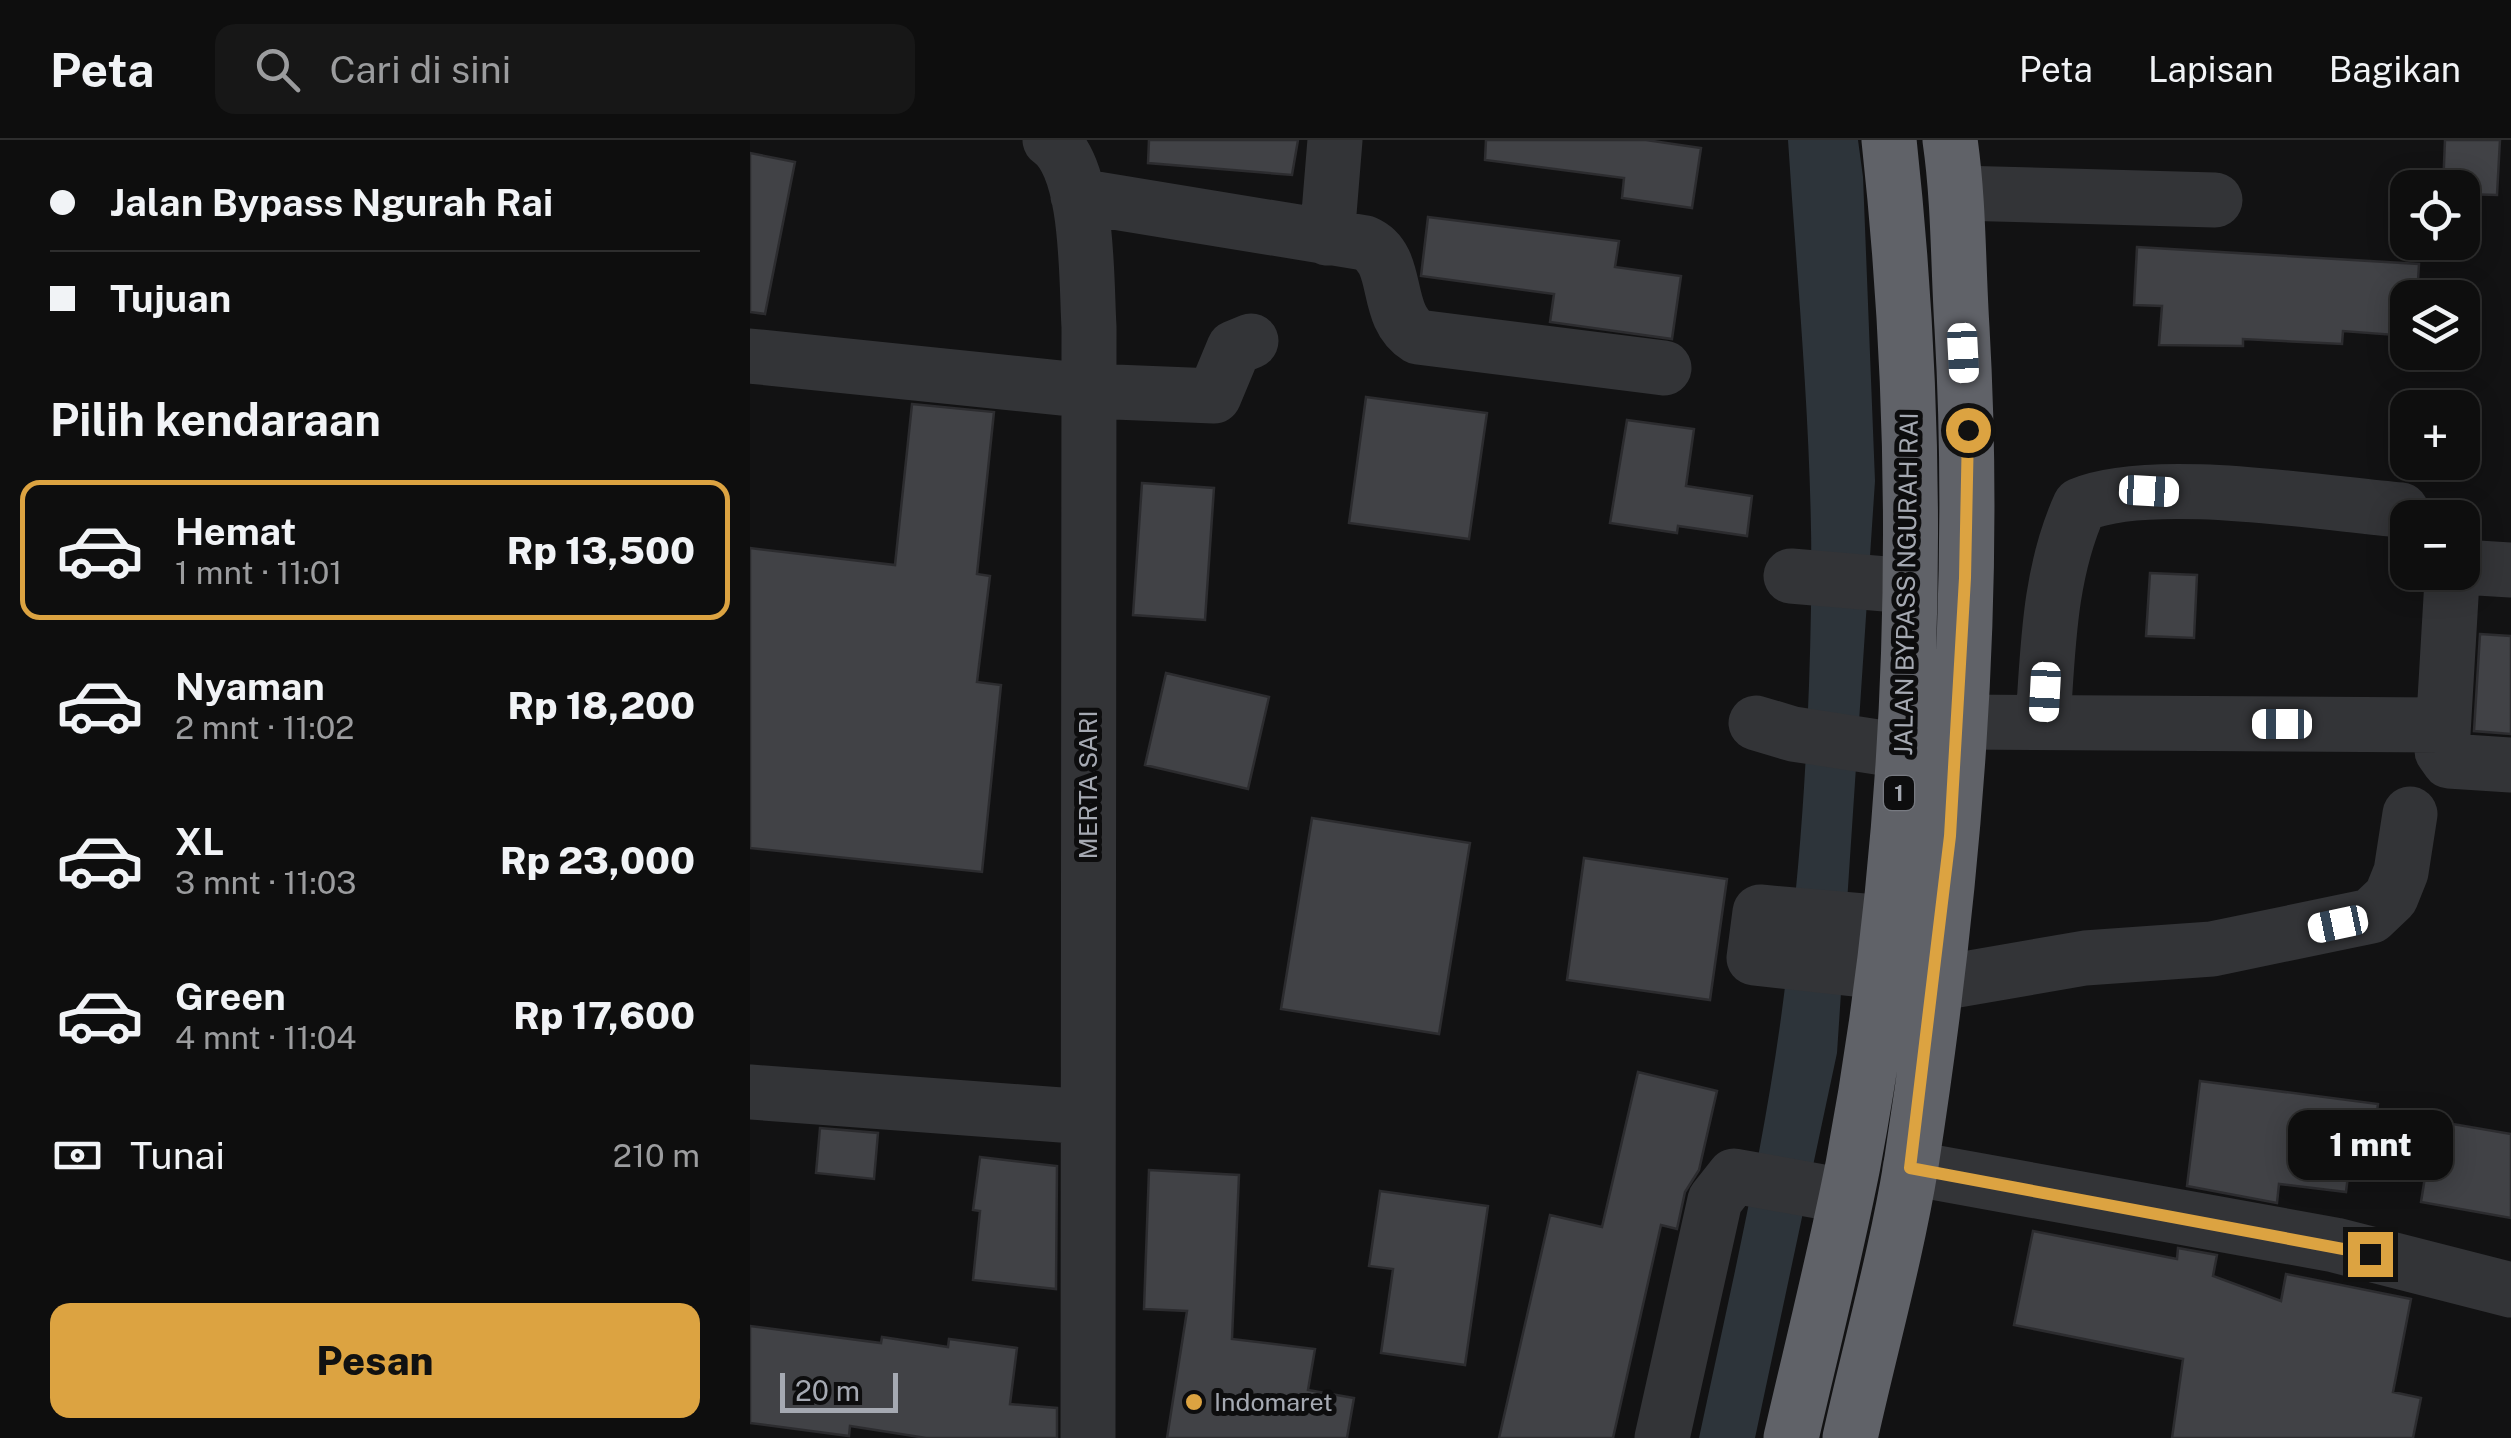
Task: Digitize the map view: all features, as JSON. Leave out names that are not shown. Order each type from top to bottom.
[{"type":"highway","name":"JALAN BYPASS NGURAH RAI","points":[[1792,1438],[1841,1196],[1874,946],[1893,584],[1914,466],[1889,140]]},
{"type":"highway","points":[[1850,1438],[1910,1168],[1935,984],[1959,722],[1970,469],[1957,193],[1950,140]]},
{"type":"street","points":[[1326,238],[1335,140]]},
{"type":"street","points":[[1067,162],[1326,238],[1377,248],[1395,312],[1404,329],[1418,337],[1664,368]]},
{"type":"street","name":"MERTA SARI","points":[[1067,162],[1090,391],[1088,1438]]},
{"type":"street","points":[[1957,193],[2214,200]]},
{"type":"street","points":[[750,356],[1090,391],[1214,396],[1234,348],[1251,341]]},
{"type":"street","points":[[2043,722],[2048,634],[2063,543],[2080,504],[2102,495],[2149,491],[2390,509]]},
{"type":"street","points":[[2480,570],[2511,570]]},
{"type":"street","points":[[1799,576],[1893,584]]},
{"type":"street","points":[[2451,590],[2442,751],[2448,761],[2511,766]]},
{"type":"street","points":[[1959,722],[2441,725]]},
{"type":"street","points":[[1774,729],[1887,749]]},
{"type":"street","points":[[1935,984],[2085,958],[2212,949],[2371,916],[2391,897],[2401,872],[2410,814]]},
{"type":"street","points":[[1783,937],[1874,946]]},
{"type":"street","points":[[750,1092],[1088,1117]]},
{"type":"street","points":[[1910,1168],[2335,1244],[2511,1290]]},
{"type":"street","points":[[1662,1438],[1714,1200],[1734,1176],[1841,1196]]},
{"type":"shaded area","points":[[1788,140],[1858,140],[1863,177],[1875,481],[1837,1053],[1755,1438],[1699,1438],[1770,1088],[1792,925],[1804,789],[1811,608],[1810,491]]},
{"type":"building","points":[[1149,140],[1298,140],[1292,175],[1148,163]]},
{"type":"building","points":[[1486,140],[1646,140],[1701,148],[1692,208],[1622,198],[1624,178],[1485,160]]},
{"type":"building","points":[[2445,140],[2500,140],[2497,195],[2480,195],[2480,170],[2444,170]]},
{"type":"building","points":[[750,153],[795,162],[765,314],[750,312]]},
{"type":"building","points":[[1428,217],[1619,241],[1615,267],[1681,276],[1672,339],[1550,322],[1554,294],[1421,276]]},
{"type":"building","points":[[2137,247],[2419,264],[2418,280],[2390,280],[2390,335],[2343,331],[2342,344],[2243,339],[2243,346],[2159,345],[2162,306],[2134,305]]},
{"type":"building","points":[[1366,397],[1487,413],[1469,539],[1349,523]]},
{"type":"building","points":[[912,404],[994,412],[977,574],[990,576],[977,682],[1001,685],[982,872],[750,848],[750,548],[895,565]]},
{"type":"building","points":[[1627,420],[1694,429],[1686,486],[1752,496],[1747,536],[1678,526],[1677,533],[1610,523]]},
{"type":"building","points":[[1142,483],[1214,488],[1205,620],[1133,615]]},
{"type":"building","points":[[2150,573],[2197,575],[2194,638],[2146,636]]},
{"type":"building","points":[[2480,634],[2511,636],[2511,734],[2474,731]]},
{"type":"building","points":[[1166,673],[1269,697],[1248,789],[1145,765]]},
{"type":"building","points":[[1312,818],[1470,843],[1439,1034],[1281,1009]]},
{"type":"building","points":[[1584,858],[1727,879],[1710,1000],[1567,980]]},
{"type":"building","points":[[1638,1072],[1717,1091],[1699,1170],[1685,1192],[1677,1229],[1661,1225],[1613,1438],[1499,1438],[1550,1215],[1602,1227]]},
{"type":"building","points":[[2200,1081],[2378,1104],[2377,1111],[2511,1134],[2511,1218],[2421,1202],[2429,1152],[2352,1144],[2346,1192],[2279,1184],[2277,1203],[2187,1186]]},
{"type":"building","points":[[820,1128],[878,1133],[874,1179],[816,1173]]},
{"type":"building","points":[[980,1157],[1057,1166],[1056,1289],[973,1280],[980,1211],[973,1210]]},
{"type":"building","points":[[1149,1170],[1239,1175],[1232,1339],[1315,1349],[1308,1390],[1354,1398],[1347,1438],[1167,1438],[1187,1311],[1144,1309]]},
{"type":"building","points":[[1380,1191],[1488,1206],[1465,1365],[1381,1353],[1393,1269],[1369,1266]]},
{"type":"building","points":[[2033,1231],[2177,1259],[2178,1248],[2217,1255],[2213,1276],[2281,1301],[2286,1274],[2411,1299],[2393,1392],[2421,1398],[2413,1438],[2172,1438],[2183,1359],[2014,1325]]},
{"type":"building","points":[[750,1326],[881,1343],[882,1337],[948,1347],[949,1339],[1017,1348],[1010,1404],[1057,1408],[1057,1438],[926,1438],[850,1426],[849,1436],[750,1423]]},
{"type":"place","name":"Indomaret","points":[[1194,1402]]},
{"type":"route","points":[[1968,430],[1970,469],[1959,722],[1944,912],[1910,1168],[2335,1244],[2370,1254]]}]
